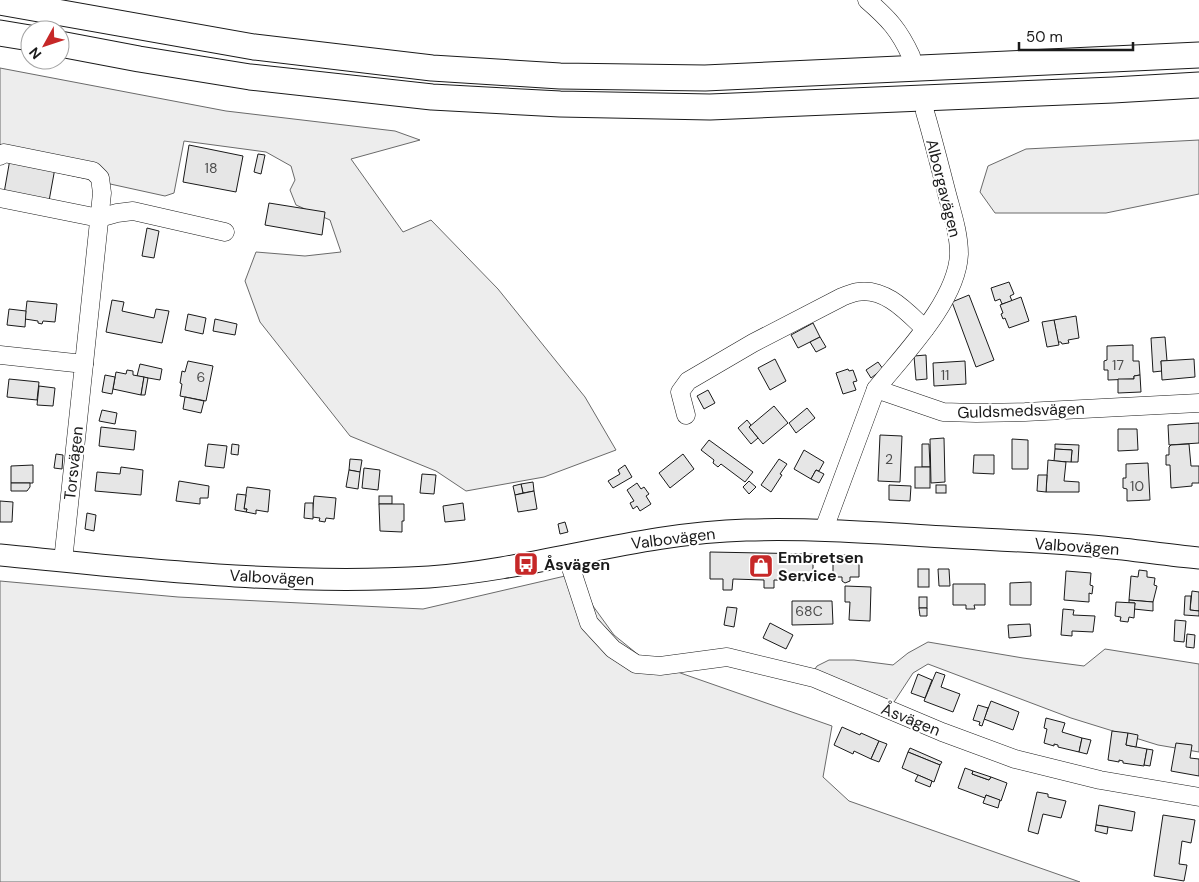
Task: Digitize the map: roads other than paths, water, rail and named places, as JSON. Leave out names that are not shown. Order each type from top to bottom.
[{"type":"highway","points":[[0,2],[254,47],[432,68],[560,76],[705,78],[1199,55]]},
{"type":"highway","points":[[0,33],[20,36]]},
{"type":"highway","points":[[70,46],[250,77],[432,97],[560,104],[710,107],[1199,85]]},
{"type":"main road","name":"Valbovägen","points":[[0,556],[238,576],[358,579],[474,572],[567,556],[630,542],[697,532],[824,529],[1101,547],[1199,558]]},
{"type":"street","points":[[867,0],[892,24],[902,37],[911,56]]},
{"type":"street","name":"Alborgavägen","points":[[876,389],[943,303],[955,273],[959,255],[958,233],[925,112]]},
{"type":"street","name":"Torsvägen","points":[[0,156],[4,153],[92,171],[100,178],[102,193],[63,562]]},
{"type":"street","points":[[0,198],[99,218],[134,211],[225,232]]},
{"type":"street","points":[[686,416],[680,392],[688,381],[753,342],[842,296],[858,292],[872,292],[886,297],[901,307],[924,329]]},
{"type":"street","points":[[0,356],[84,364]]},
{"type":"street","points":[[824,529],[876,389]]},
{"type":"street","name":"Guldsmedsvägen","points":[[876,389],[943,412],[1025,412],[1199,403]]},
{"type":"street","name":"Åsvägen","points":[[567,556],[590,624],[613,649],[636,664],[660,666],[727,657],[814,678],[942,732],[1015,759],[1100,780],[1199,797]]},
{"type":"place","name":"Åsvägen","points":[[526,564]]},
{"type":"place","name":"Embretsen Service","points":[[761,566]]}]
